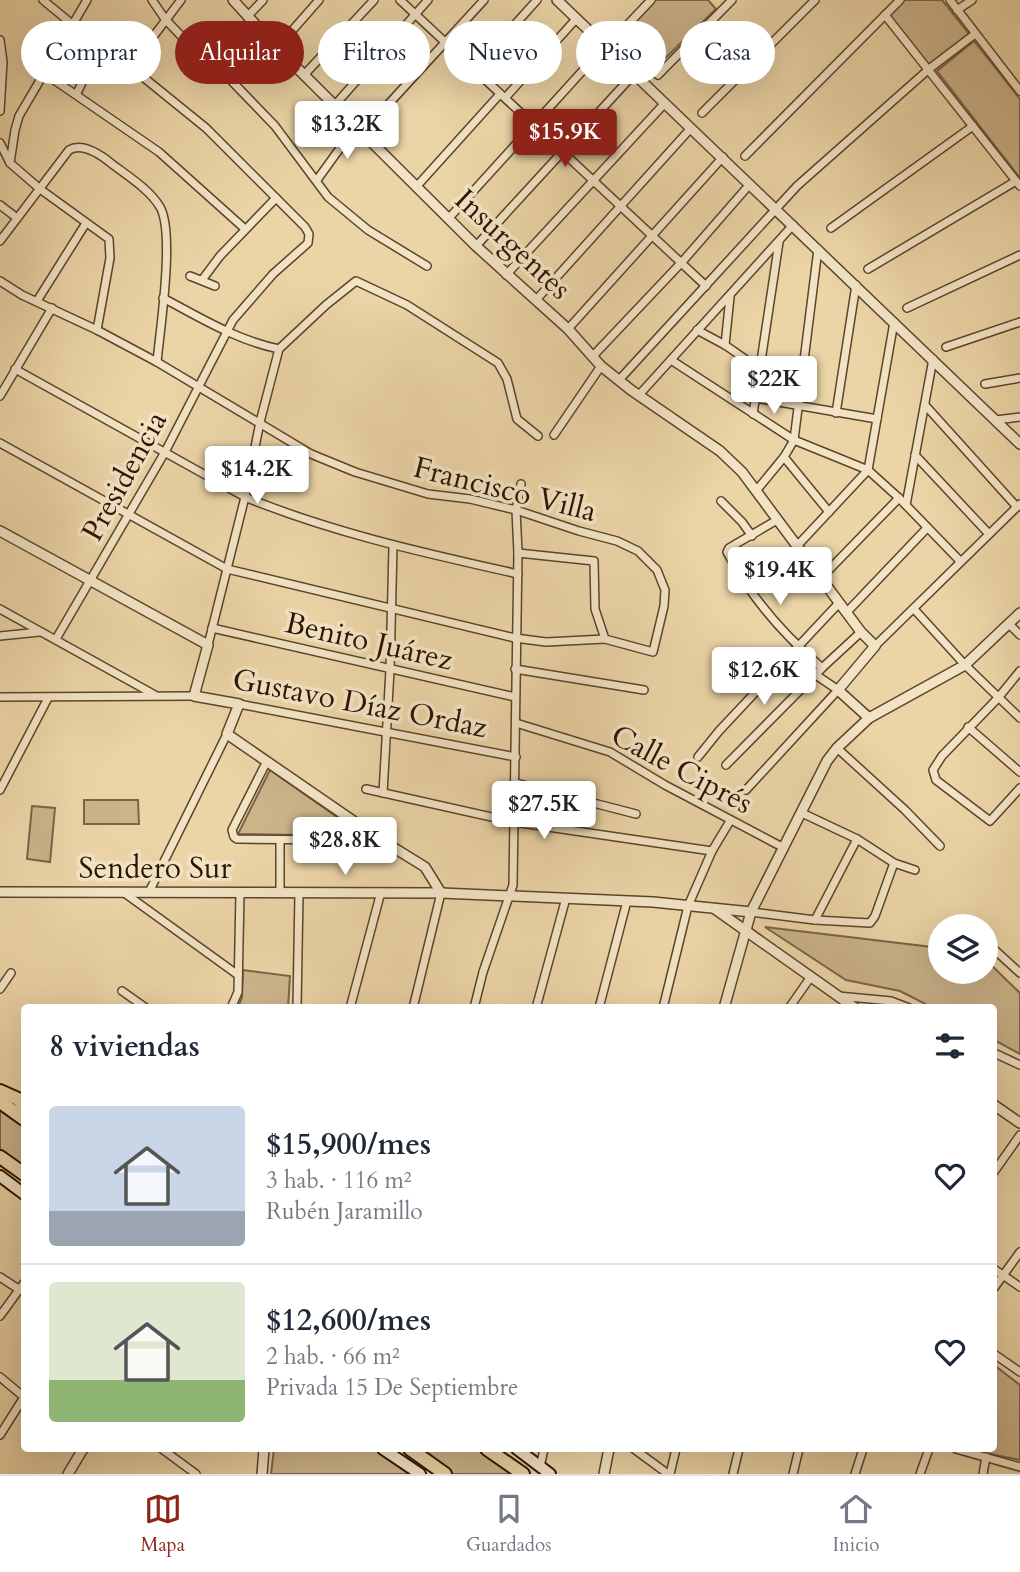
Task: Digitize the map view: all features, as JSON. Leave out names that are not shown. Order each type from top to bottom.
[{"type":"highway","points":[[0,1089],[21,1102]]},
{"type":"highway","points":[[0,1102],[21,1117]]},
{"type":"highway","points":[[0,1157],[21,1172]]},
{"type":"highway","points":[[414,1452],[445,1474]]},
{"type":"highway","points":[[492,1452],[523,1474]]},
{"type":"main road","points":[[0,1176],[21,1192]]},
{"type":"main road","points":[[387,1452],[420,1474]]},
{"type":"main road","points":[[521,1452],[550,1474]]},
{"type":"street","points":[[43,0],[68,21]]},
{"type":"street","points":[[74,21],[87,0]]},
{"type":"street","points":[[152,0],[165,19],[186,41],[232,81],[275,126],[328,197],[368,230],[427,266]]},
{"type":"street","points":[[161,25],[181,0]]},
{"type":"street","name":"Insurgentes","points":[[233,0],[251,21]]},
{"type":"street","points":[[247,17],[263,0]]},
{"type":"street","points":[[301,21],[319,0]]},
{"type":"street","points":[[304,75],[374,0]]},
{"type":"street","points":[[400,0],[444,41]]},
{"type":"street","points":[[334,106],[428,0]]},
{"type":"street","points":[[464,21],[484,0]]},
{"type":"street","points":[[518,21],[537,0]]},
{"type":"street","points":[[417,186],[576,19],[557,0]]},
{"type":"street","points":[[651,0],[617,36],[638,59],[659,74],[732,0]]},
{"type":"street","points":[[702,113],[815,0]]},
{"type":"street","points":[[745,156],[901,0]]},
{"type":"street","points":[[950,0],[1020,91]]},
{"type":"street","points":[[957,10],[972,0]]},
{"type":"street","points":[[868,269],[1018,184],[885,15]]},
{"type":"street","points":[[619,380],[797,186],[929,69],[975,34]]},
{"type":"street","points":[[0,40],[3,62],[0,111]]},
{"type":"street","points":[[317,180],[359,130],[444,43]]},
{"type":"street","name":"Insurgentes","points":[[304,75],[475,247],[568,329],[601,366],[720,451],[742,472],[861,632],[875,646]]},
{"type":"street","points":[[449,218],[576,78]]},
{"type":"street","points":[[10,163],[17,121],[38,84]]},
{"type":"street","points":[[62,84],[171,161],[245,229]]},
{"type":"street","points":[[77,93],[81,84]]},
{"type":"street","points":[[153,84],[206,128],[276,198],[245,229],[202,280]]},
{"type":"street","points":[[489,84],[706,286]]},
{"type":"street","points":[[475,247],[625,84]]},
{"type":"street","points":[[645,84],[1020,444]]},
{"type":"street","points":[[506,275],[665,103]]},
{"type":"street","points":[[831,228],[973,126]]},
{"type":"street","points":[[536,300],[691,128]]},
{"type":"street","points":[[0,143],[10,163],[40,189],[107,236],[110,242],[110,258],[97,330]]},
{"type":"street","points":[[0,241],[72,148],[85,148],[106,159],[134,181],[160,207],[166,224],[157,362]]},
{"type":"street","points":[[568,329],[723,158]]},
{"type":"street","points":[[593,357],[750,184]]},
{"type":"street","name":"Presidencia","points":[[56,639],[165,452],[226,332],[247,302],[309,240],[306,227],[276,198]]},
{"type":"street","points":[[0,205],[17,218]]},
{"type":"street","points":[[37,301],[86,223]]},
{"type":"street","points":[[639,395],[793,225]]},
{"type":"street","points":[[752,414],[779,242]]},
{"type":"street","points":[[756,491],[784,457],[794,440],[818,249]]},
{"type":"street","points":[[907,308],[1020,255]]},
{"type":"street","points":[[191,276],[215,286]]},
{"type":"street","name":"Francisco Villa","points":[[0,281],[157,362],[311,454],[355,472],[428,494],[470,499],[516,510],[617,541],[638,551],[657,570],[665,590],[653,652],[605,639]]},
{"type":"street","points":[[0,697],[194,696],[245,497],[260,422],[279,349],[326,304],[356,281],[407,305],[498,363],[507,379],[517,419],[538,436]]},
{"type":"street","points":[[836,413],[856,285]]},
{"type":"street","points":[[725,345],[730,296]]},
{"type":"street","points":[[163,298],[226,332],[279,349]]},
{"type":"street","points":[[0,396],[52,308]]},
{"type":"street","points":[[797,546],[869,470],[894,322]]},
{"type":"street","points":[[946,347],[1020,322]]},
{"type":"street","points":[[697,330],[725,345],[761,370]]},
{"type":"street","points":[[906,505],[933,359]]},
{"type":"street","points":[[670,360],[794,440],[869,470],[960,561]]},
{"type":"street","points":[[554,435],[601,366]]},
{"type":"street","points":[[15,369],[245,497],[318,524],[393,546],[517,574]]},
{"type":"street","points":[[985,384],[1020,377]]},
{"type":"street","points":[[755,398],[877,419]]},
{"type":"street","points":[[746,790],[875,646],[1019,505],[925,405]]},
{"type":"street","points":[[996,420],[1018,418]]},
{"type":"street","points":[[0,443],[227,569],[515,638],[546,642],[605,639],[595,609],[594,561],[518,553]]},
{"type":"street","points":[[915,455],[988,533]]},
{"type":"street","points":[[784,457],[829,512]]},
{"type":"street","points":[[475,1004],[483,972],[513,885],[518,553],[516,510],[521,484]]},
{"type":"street","points":[[821,578],[899,498]]},
{"type":"street","points":[[721,500],[743,522],[752,536]]},
{"type":"street","points":[[777,520],[729,548],[728,554],[758,601],[798,647],[822,668]]},
{"type":"street","points":[[846,612],[927,528]]},
{"type":"street","points":[[0,531],[208,645]]},
{"type":"street","points":[[383,793],[393,546]]},
{"type":"street","points":[[698,757],[839,603]]},
{"type":"street","points":[[0,609],[155,695]]},
{"type":"street","points":[[914,609],[964,665],[1020,718]]},
{"type":"street","points":[[725,1004],[751,912],[820,773],[837,748],[869,718],[964,665],[1020,613]]},
{"type":"street","points":[[1009,624],[1020,635]]},
{"type":"street","name":"Benito Juárez","points":[[212,628],[515,697]]},
{"type":"street","points":[[0,636],[40,631]]},
{"type":"street","points":[[726,765],[861,632]]},
{"type":"street","points":[[515,669],[644,690]]},
{"type":"street","points":[[1020,671],[935,764],[933,775],[989,821],[1020,788]]},
{"type":"street","points":[[816,675],[838,690],[869,718]]},
{"type":"street","name":"Gustavo Díaz Ordaz","points":[[194,696],[516,757]]},
{"type":"street","points":[[0,790],[3,779],[47,698]]},
{"type":"street","points":[[149,892],[227,734],[239,704]]},
{"type":"street","name":"Calle Ciprés","points":[[516,723],[610,752],[730,821],[784,848]]},
{"type":"street","points":[[968,727],[1020,772]]},
{"type":"street","points":[[227,734],[378,838],[425,867],[441,893],[414,1004]]},
{"type":"street","points":[[837,748],[940,846]]},
{"type":"street","points":[[267,761],[234,824],[232,834],[237,839],[378,838]]},
{"type":"street","points":[[516,783],[636,814]]},
{"type":"street","points":[[366,789],[514,822],[712,851]]},
{"type":"street","points":[[802,813],[856,839],[894,863],[915,870]]},
{"type":"street","points":[[664,1004],[688,906],[712,851],[730,821]]},
{"type":"street","points":[[815,920],[856,839]]},
{"type":"street","points":[[279,840],[279,892]]},
{"type":"street","points":[[751,912],[870,923],[876,916],[894,863]]},
{"type":"street","name":"Sendero Sur","points":[[0,892],[441,893],[627,901],[751,912]]},
{"type":"street","points":[[123,892],[238,975]]},
{"type":"street","points":[[233,1004],[238,992],[240,892]]},
{"type":"street","points":[[351,1004],[381,892]]},
{"type":"street","points":[[297,1004],[299,893]]},
{"type":"street","points":[[537,1004],[566,898]]},
{"type":"street","points":[[600,1004],[627,901]]},
{"type":"street","points":[[713,908],[849,1004]]},
{"type":"street","points":[[998,953],[1020,973]]},
{"type":"street","points":[[0,989],[11,973]]},
{"type":"street","points":[[792,1004],[810,978]]},
{"type":"street","points":[[122,990],[141,1004]]},
{"type":"street","points":[[838,996],[899,1004]]},
{"type":"street","points":[[997,1054],[1020,1065]]},
{"type":"street","points":[[997,1107],[1020,1123]]},
{"type":"street","points":[[997,1168],[1020,1135]]},
{"type":"street","points":[[997,1284],[1020,1252]]},
{"type":"street","points":[[997,1271],[1020,1287]]},
{"type":"street","points":[[0,1277],[21,1287]]},
{"type":"street","points":[[0,1315],[21,1288]]},
{"type":"street","points":[[997,1355],[1020,1372]]},
{"type":"street","points":[[0,1377],[21,1394]]},
{"type":"street","points":[[0,1435],[21,1402]]},
{"type":"street","points":[[68,1474],[81,1452]]},
{"type":"street","points":[[166,1452],[196,1474]]},
{"type":"street","points":[[262,1474],[264,1452]]},
{"type":"street","points":[[540,1467],[543,1452]]},
{"type":"street","points":[[604,1474],[609,1452]]},
{"type":"street","points":[[638,1452],[669,1474],[676,1452]]},
{"type":"street","points":[[733,1474],[738,1452]]},
{"type":"street","points":[[793,1474],[798,1452]]},
{"type":"street","points":[[855,1474],[862,1452]]},
{"type":"street","points":[[920,1474],[928,1452]]},
{"type":"street","points":[[968,1452],[1020,1467]]},
{"type":"street","points":[[983,1474],[986,1457]]},
{"type":"shaded area","points":[[654,0],[708,0],[716,9],[704,21],[680,21],[680,44],[666,57],[666,21],[632,21]]},
{"type":"shaded area","points":[[903,0],[942,0],[969,34],[930,66],[888,14]]},
{"type":"shaded area","points":[[974,41],[1020,99],[1020,178],[937,71]]},
{"type":"shaded area","points":[[270,770],[364,836],[238,834]]},
{"type":"shaded area","points":[[84,800],[138,800],[139,824],[84,824]]},
{"type":"shaded area","points":[[32,806],[55,808],[50,862],[27,859]]},
{"type":"shaded area","points":[[765,927],[928,947],[928,984],[998,984],[998,972],[1020,993],[1020,1054],[997,1042],[997,1004],[925,1004],[900,991],[846,980]]},
{"type":"shaded area","points":[[243,970],[290,976],[288,1004],[239,1004]]},
{"type":"shaded area","points":[[0,1102],[21,1116],[21,1168],[0,1152]]},
{"type":"shaded area","points":[[997,1367],[1020,1385],[1020,1460],[980,1452],[997,1452]]},
{"type":"shaded area","points":[[274,1452],[382,1452],[415,1474],[271,1474]]},
{"type":"shaded area","points":[[421,1452],[489,1452],[519,1474],[452,1474]]}]
